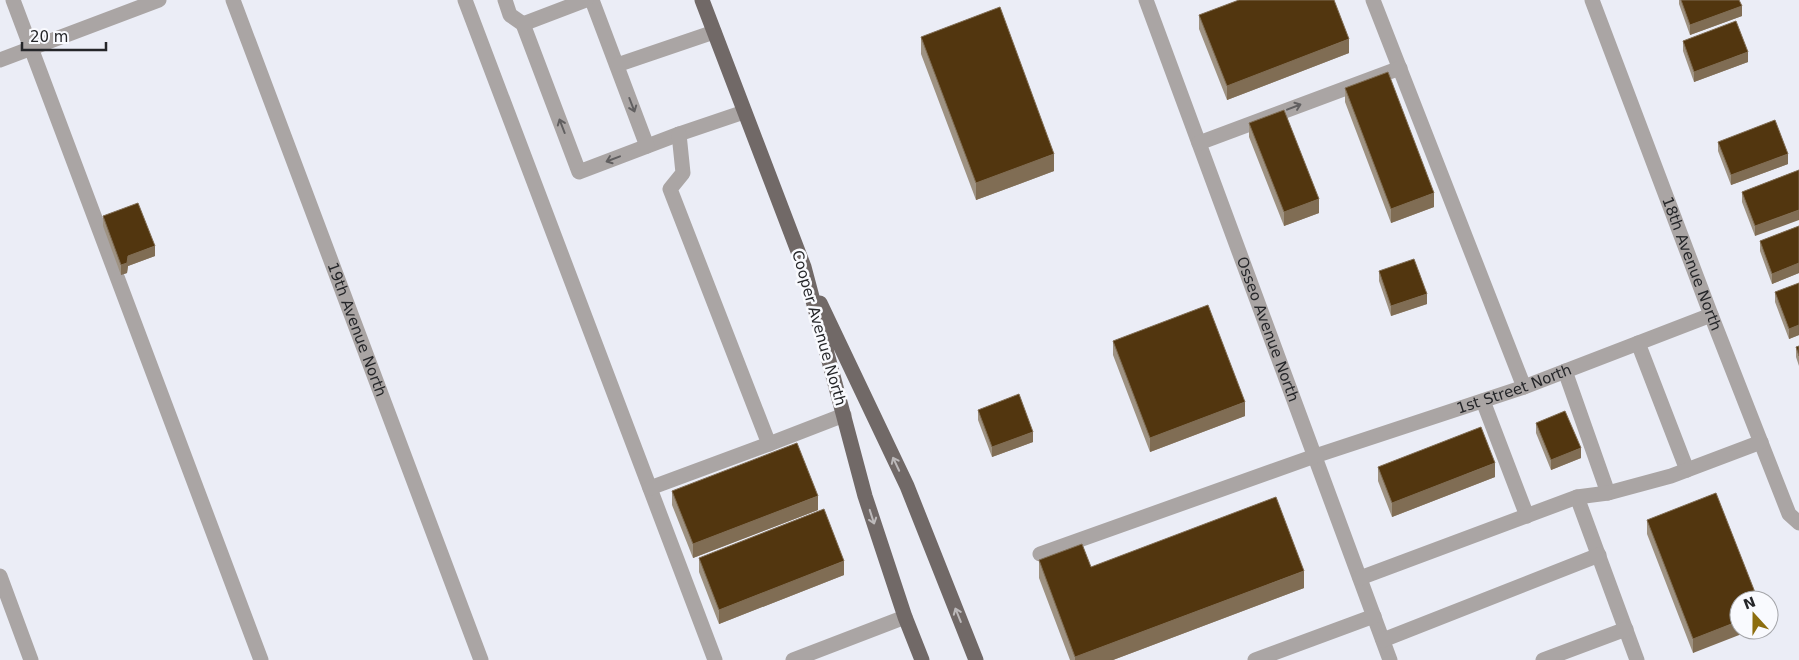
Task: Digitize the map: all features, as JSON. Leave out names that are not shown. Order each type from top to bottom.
[{"type":"main road","name":"Cooper Avenue North","points":[[702,0],[804,267],[865,496],[922,660]]},
{"type":"main road","points":[[804,267],[907,486],[976,660]]},
{"type":"street","points":[[13,0],[261,660]]},
{"type":"street","points":[[0,60],[159,0]]},
{"type":"street","name":"19th Avenue North","points":[[234,0],[481,660]]},
{"type":"street","points":[[465,0],[715,660]]},
{"type":"street","points":[[505,0],[510,15],[523,24],[579,172],[679,134],[744,112]]},
{"type":"street","points":[[523,24],[586,0]]},
{"type":"street","points":[[592,0],[647,146]]},
{"type":"street","name":"Osseo Avenue North","points":[[1146,0],[1390,660]]},
{"type":"street","points":[[1373,0],[1524,387]]},
{"type":"street","name":"18th Avenue North","points":[[1592,0],[1711,315],[1789,514],[1799,523]]},
{"type":"street","points":[[617,65],[714,32]]},
{"type":"street","points":[[1199,143],[1400,68]]},
{"type":"street","points":[[679,134],[683,174],[670,189],[769,444]]},
{"type":"street","name":"1st Street North","points":[[1040,554],[1315,456],[1524,387],[1711,315]]},
{"type":"street","points":[[1638,343],[1687,470]]},
{"type":"street","points":[[1565,371],[1608,493]]},
{"type":"street","points":[[1483,400],[1527,516]]},
{"type":"street","points":[[650,488],[844,415]]},
{"type":"street","points":[[1360,578],[1577,497],[1608,493],[1671,476],[1761,442]]},
{"type":"street","points":[[1577,497],[1638,660]]},
{"type":"street","points":[[1383,640],[1599,555]]},
{"type":"street","points":[[0,576],[32,660]]},
{"type":"street","points":[[1255,660],[1374,616]]},
{"type":"street","points":[[792,660],[906,617]]},
{"type":"street","points":[[1543,660],[1626,629]]},
{"type":"building","points":[[1239,0],[1334,0],[1349,39],[1227,86],[1199,15]]},
{"type":"building","points":[[1681,0],[1739,0],[1742,6],[1690,25]]},
{"type":"building","points":[[1000,7],[1054,154],[976,183],[921,37]]},
{"type":"building","points":[[1736,21],[1748,52],[1694,72],[1683,41]]},
{"type":"building","points":[[1388,72],[1434,193],[1391,209],[1345,88]]},
{"type":"building","points":[[1284,110],[1319,199],[1284,212],[1249,123]]},
{"type":"building","points":[[1775,120],[1788,154],[1731,175],[1718,142]]},
{"type":"building","points":[[1799,170],[1799,210],[1755,226],[1742,192]]},
{"type":"building","points":[[138,203],[155,246],[128,256],[127,263],[121,265],[103,216]]},
{"type":"building","points":[[1799,226],[1799,263],[1772,274],[1760,241]]},
{"type":"building","points":[[1414,259],[1427,294],[1391,306],[1379,271]]},
{"type":"building","points":[[1799,283],[1799,325],[1789,329],[1775,292]]},
{"type":"building","points":[[1208,305],[1245,402],[1150,438],[1113,341]]},
{"type":"building","points":[[1019,394],[1033,432],[992,447],[978,410]]},
{"type":"building","points":[[1565,411],[1581,448],[1551,460],[1536,423]]},
{"type":"building","points":[[1481,427],[1495,463],[1392,503],[1378,467]]},
{"type":"building","points":[[797,443],[818,496],[693,544],[672,491]]},
{"type":"building","points":[[1716,493],[1754,590],[1729,590],[1729,625],[1693,639],[1647,520]]},
{"type":"building","points":[[1276,497],[1304,571],[1075,657],[1039,560],[1082,544],[1091,567]]},
{"type":"building","points":[[824,509],[844,561],[719,610],[699,558]]}]
